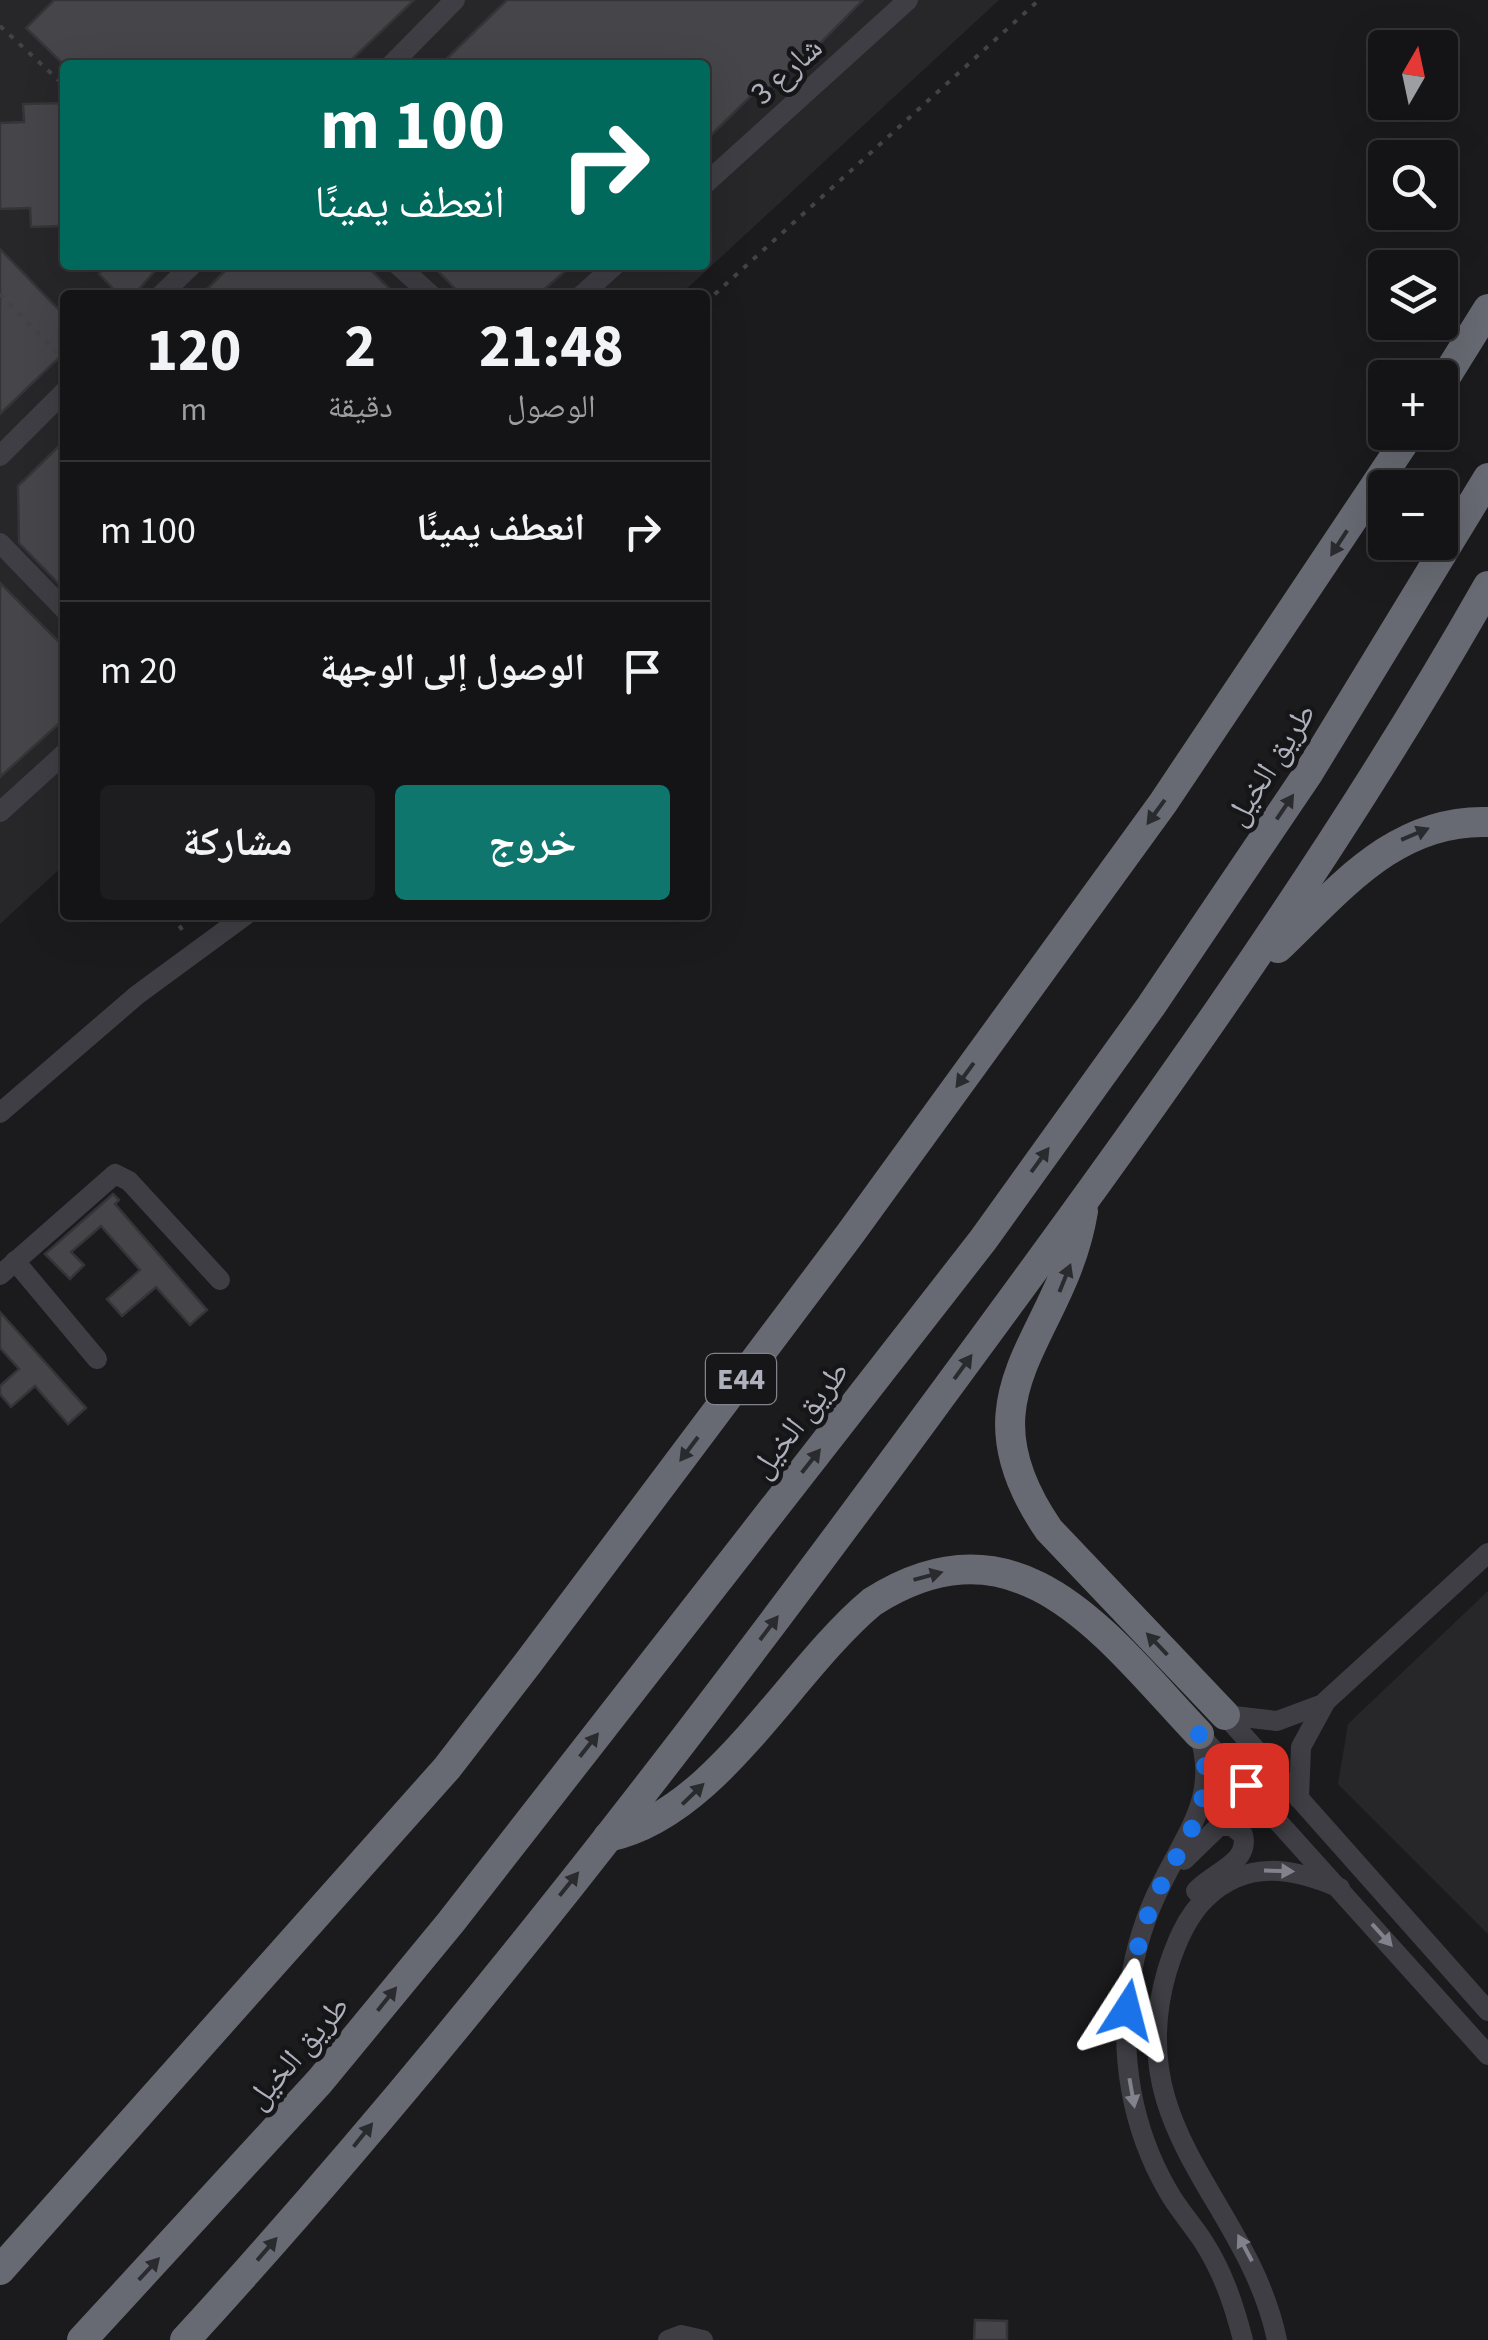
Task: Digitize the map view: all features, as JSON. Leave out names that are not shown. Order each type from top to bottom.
[{"type":"highway","points":[[1456,360],[1488,309]]},
{"type":"highway","name":"طريق الخيل","points":[[0,2270],[447,1768],[528,1663],[850,1234],[1163,802],[1399,450]]},
{"type":"highway","name":"طريق الخيل","points":[[82,2340],[320,2081],[427,1951],[984,1240],[1151,1006],[1309,772],[1488,478]]},
{"type":"highway","points":[[185,2340],[301,2210],[608,1838],[1084,1203],[1236,988],[1374,782],[1488,586]]},
{"type":"highway","points":[[1236,988],[1381,851],[1430,828],[1488,822]]},
{"type":"highway","points":[[1084,1203],[1068,1273],[1027,1347],[1016,1379],[1011,1417],[1016,1460],[1030,1501],[1049,1530],[1224,1715]]},
{"type":"highway","points":[[608,1838],[654,1822],[694,1794],[872,1602],[907,1582],[944,1572],[1008,1573],[1065,1598],[1199,1734]]},
{"type":"street","points":[[396,60],[455,0]]},
{"type":"street","name":"شارع 3","points":[[710,179],[908,0]]},
{"type":"street","points":[[167,290],[187,270]]},
{"type":"street","points":[[404,270],[426,290]]},
{"type":"street","points":[[588,290],[610,270]]},
{"type":"street","points":[[0,456],[60,396]]},
{"type":"street","points":[[0,544],[60,605]]},
{"type":"street","points":[[0,812],[60,758]]},
{"type":"street","points":[[0,1113],[197,950],[239,920]]},
{"type":"street","points":[[97,1359],[8,1268],[115,1174],[129,1181],[220,1280]]},
{"type":"street","points":[[1299,1800],[1301,1747],[1326,1701],[1488,1553]]},
{"type":"street","points":[[1224,1715],[1277,1721],[1326,1701]]},
{"type":"street","points":[[1224,1715],[1488,2011]]},
{"type":"street","points":[[1199,1734],[1207,1779],[1202,1810],[1161,1884],[1142,1932],[1130,1984],[1126,2037],[1130,2090],[1145,2142],[1169,2193],[1216,2262],[1243,2340]]},
{"type":"street","points":[[1199,1734],[1488,2055]]},
{"type":"street","points":[[1161,1884],[1219,1826],[1232,1826],[1243,1835],[1242,1854],[1207,1879],[1189,1902],[1164,1982],[1158,2021],[1164,2094],[1194,2170],[1252,2261],[1277,2340]]},
{"type":"street","points":[[1178,1944],[1202,1901],[1243,1874],[1292,1870],[1340,1888]]},
{"type":"street","points":[[668,2340],[690,2335],[704,2340]]},
{"type":"path","points":[[710,297],[1039,0]]},
{"type":"path","points":[[0,26],[60,81]]},
{"type":"path","points":[[0,294],[60,356]]},
{"type":"path","points":[[176,920],[197,950]]},
{"type":"shaded area","points":[[0,0],[999,0],[710,267],[710,60],[60,60],[60,270],[707,270],[685,290],[60,290],[60,869],[0,924]]},
{"type":"shaded area","points":[[1488,1591],[1488,1934],[1338,1784],[1348,1724]]},
{"type":"building","points":[[54,0],[414,0],[351,60],[60,61],[26,28]]},
{"type":"building","points":[[507,0],[863,0],[798,66],[796,63],[766,91],[761,86],[710,136],[710,60],[445,60]]},
{"type":"building","points":[[60,103],[60,226],[31,227],[30,208],[0,209],[0,123],[24,122],[23,104]]},
{"type":"building","points":[[0,249],[60,311],[60,357],[0,414]]},
{"type":"building","points":[[102,270],[156,270],[138,290],[114,290],[99,274]]},
{"type":"building","points":[[226,270],[371,270],[391,290],[206,290]]},
{"type":"building","points":[[437,270],[566,270],[544,290],[456,290]]},
{"type":"building","points":[[60,445],[60,585],[19,543],[18,486]]},
{"type":"building","points":[[0,583],[60,643],[60,723],[0,777]]},
{"type":"building","points":[[113,1194],[119,1200],[115,1204],[207,1310],[190,1325],[156,1287],[122,1316],[107,1299],[140,1270],[101,1226],[71,1252],[84,1265],[70,1279],[45,1254]]},
{"type":"building","points":[[0,1312],[86,1408],[68,1424],[35,1386],[11,1407],[0,1394],[0,1386],[19,1369],[0,1348]]},
{"type":"building","points":[[975,2320],[1007,2321],[1007,2340],[974,2340]]},
{"type":"route","points":[[1127,2010],[1142,1932],[1161,1884],[1202,1810],[1207,1779],[1199,1734],[1246,1785]]}]
